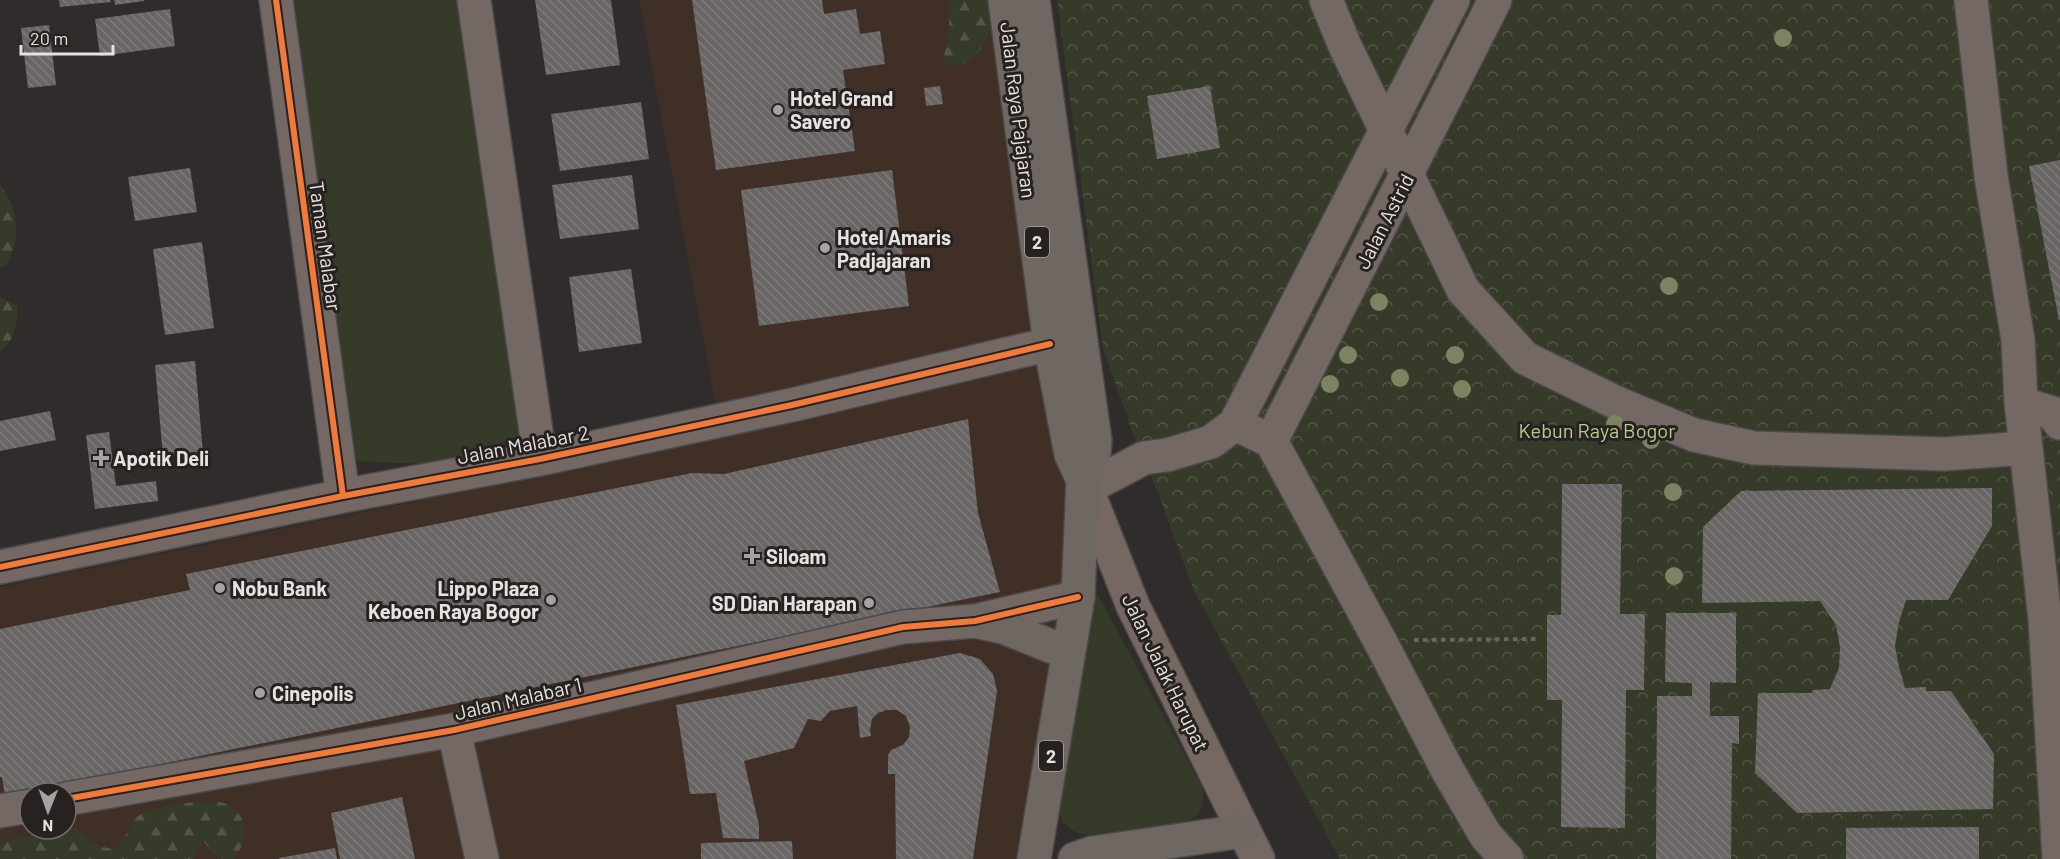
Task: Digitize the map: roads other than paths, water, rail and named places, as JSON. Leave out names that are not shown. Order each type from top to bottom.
[{"type":"highway","name":"Jalan Raya Pajajaran","points":[[1005,0],[1050,344],[1071,454],[1085,484],[1078,597],[1034,859]]},
{"type":"highway","name":"2","points":[[1033,0],[1095,441],[1085,484]]},
{"type":"highway","points":[[975,621],[1002,627],[1068,653]]},
{"type":"highway","points":[[1075,859],[1092,853],[1243,831]]},
{"type":"main road","name":"Jalan Jalak Harupat","points":[[1085,484],[1133,606],[1258,859]]},
{"type":"street","name":"Taman Malabar","points":[[276,0],[343,496]]},
{"type":"street","points":[[474,0],[540,459]]},
{"type":"street","points":[[1326,0],[1345,46],[1463,290],[1525,358],[1617,403],[1694,435],[1754,448],[1945,454],[2025,448]]},
{"type":"street","name":"Jalan Astrid","points":[[1235,424],[1453,0]]},
{"type":"street","name":"Jalan Astrid","points":[[1271,441],[1495,0]]},
{"type":"street","points":[[1971,0],[1991,176],[2018,340],[2025,448],[2049,541],[2053,736],[2059,859]]},
{"type":"street","name":"Jalan Malabar 2","points":[[0,567],[343,496],[540,459],[792,405],[1050,344]]},
{"type":"street","points":[[2021,403],[2052,414],[2060,423]]},
{"type":"street","points":[[1085,484],[1144,458],[1178,453],[1211,442],[1235,424],[1271,441],[1380,640],[1448,771],[1486,836],[1507,859]]},
{"type":"street","name":"Jalan Malabar 1","points":[[78,797],[454,730],[903,627],[975,621],[1078,597]]},
{"type":"street","points":[[454,730],[482,859]]},
{"type":"street","points":[[0,811],[18,808]]},
{"type":"place","name":"Hotel Grand Savero","points":[[778,110]]},
{"type":"place","name":"Hotel Amaris Padjajaran","points":[[825,248]]},
{"type":"place","name":"Apotik Deli","points":[[101,458]]},
{"type":"place","name":"Siloam","points":[[752,556]]},
{"type":"place","name":"Nobu Bank","points":[[220,588]]},
{"type":"place","name":"Lippo Plaza Keboen Raya Bogor","points":[[551,600]]},
{"type":"place","name":"SD Dian Harapan","points":[[869,603]]},
{"type":"place","name":"Cinepolis","points":[[260,693]]},
{"type":"park label","name":"Kebun Raya Bogor","points":[[1597,430]]}]
